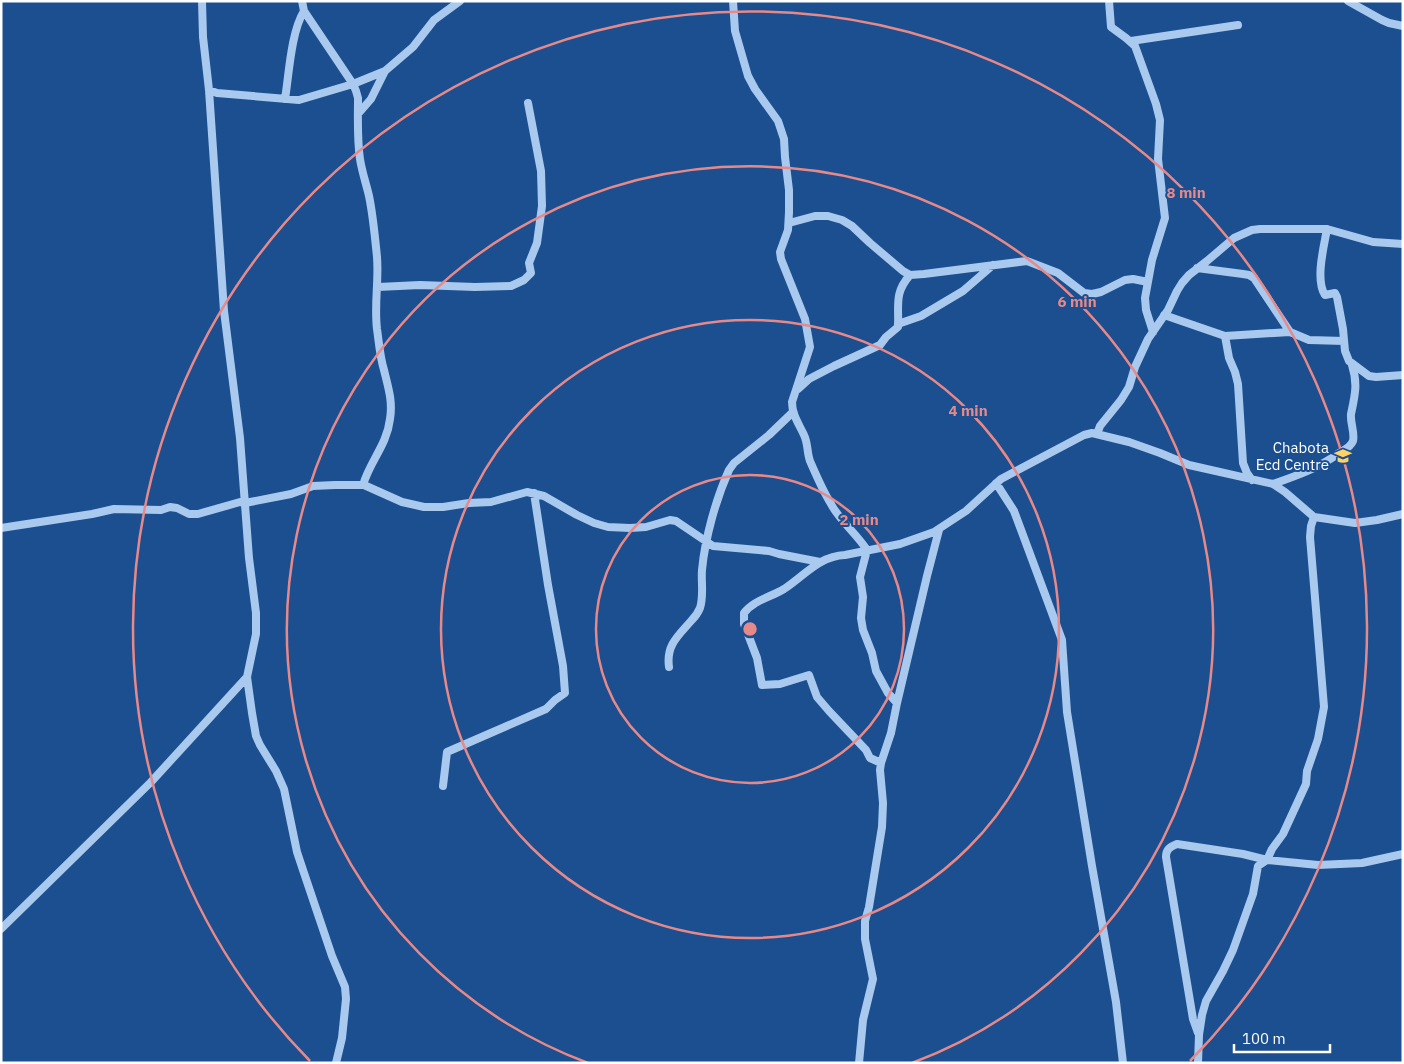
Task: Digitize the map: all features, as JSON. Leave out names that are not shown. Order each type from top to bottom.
[{"type":"street","points":[[202,1],[203,37],[209,90],[224,311],[236,399],[249,558],[256,613],[256,634],[247,677],[256,736],[284,789],[302,870],[332,956],[345,987],[346,999],[342,1038],[336,1063]]},
{"type":"street","points":[[302,1],[304,12],[356,90],[358,146],[370,204],[377,257],[376,317],[381,358],[391,398],[390,418],[388,433],[362,485]]},
{"type":"street","points":[[445,1],[450,9]]},
{"type":"street","points":[[209,90],[217,93],[299,100],[353,84],[385,71],[413,47],[434,20],[460,1]]},
{"type":"street","points":[[733,1],[735,31],[748,76],[778,121],[784,139],[789,190],[789,223],[780,252],[781,259],[805,319],[810,347],[792,402],[793,412],[807,443],[810,460],[832,506],[867,550]]},
{"type":"street","points":[[1109,1],[1111,27],[1131,41],[1138,53],[1160,120],[1158,160],[1165,218],[1152,260],[1145,305],[1153,332]]},
{"type":"street","points":[[1348,1],[1382,20],[1403,26]]},
{"type":"street","points":[[285,99],[296,32],[304,12]]},
{"type":"street","points":[[1131,41],[1238,25]]},
{"type":"street","points":[[358,114],[371,99],[385,71]]},
{"type":"street","points":[[378,287],[420,285],[511,286],[524,280],[531,273],[529,263],[537,243],[542,206],[541,171],[528,104]]},
{"type":"street","points":[[789,223],[815,216],[828,216],[842,220],[852,226],[898,267],[910,275],[1027,261],[1058,274],[1084,293],[1101,292],[1125,280],[1133,279],[1148,282]]},
{"type":"street","points":[[1097,434],[1100,426],[1129,387],[1138,360],[1182,283],[1197,268],[1207,262],[1234,238],[1252,230],[1327,229],[1373,242],[1403,244]]},
{"type":"street","points":[[1273,484],[1324,464],[1352,443],[1354,433],[1351,417],[1356,395],[1356,382],[1352,365],[1347,357],[1343,324],[1336,294],[1325,295],[1323,291],[1320,264],[1327,229]]},
{"type":"street","points":[[898,324],[921,316],[963,291],[993,265]]},
{"type":"street","points":[[1197,268],[1249,275],[1254,278],[1290,332]]},
{"type":"street","points":[[797,389],[809,379],[880,345],[886,336],[898,327],[899,292],[902,283],[910,275]]},
{"type":"street","points":[[1164,315],[1225,336],[1290,332],[1309,340],[1344,341]]},
{"type":"street","points":[[1225,336],[1229,358],[1238,384],[1243,463],[1252,480]]},
{"type":"street","points":[[1352,365],[1369,376],[1403,375]]},
{"type":"street","points":[[668,666],[668,658],[673,642],[700,609],[706,542],[729,470],[734,463],[769,435],[793,412]]},
{"type":"street","points":[[881,763],[870,758],[866,750],[817,697],[809,675],[780,684],[762,685],[757,658],[744,624],[744,613],[753,604],[784,589],[820,562],[836,555],[900,544],[939,530],[966,511],[1001,479],[1084,435],[1092,433],[1129,442],[1189,465],[1273,484],[1314,517],[1355,523],[1403,514]]},
{"type":"street","points":[[1,528],[114,509],[161,510],[170,507],[189,514],[198,514],[240,502],[245,503],[291,494],[313,486],[335,484],[362,485],[402,502],[424,507],[491,502],[527,492],[534,493],[552,500],[594,523],[608,527],[646,527],[670,520],[713,546],[769,551],[820,562]]},
{"type":"street","points":[[996,484],[1014,511],[1062,640],[1067,712],[1116,1002],[1124,1063]]},
{"type":"street","points":[[443,786],[447,752],[546,709],[565,693],[563,666],[534,493]]},
{"type":"street","points":[[1198,1063],[1199,1035],[1206,1001],[1233,950],[1253,894],[1258,866],[1267,860],[1287,827],[1306,784],[1307,771],[1318,740],[1324,707],[1310,537],[1314,517]]},
{"type":"street","points":[[859,1063],[863,1020],[873,978],[866,939],[865,921],[882,827],[881,763],[891,733],[939,530]]},
{"type":"street","points":[[867,550],[860,577],[864,597],[862,618],[864,630],[876,671],[888,693],[898,703]]},
{"type":"street","points":[[1,929],[151,782],[247,677]]},
{"type":"street","points":[[1199,1035],[1193,1019],[1166,857],[1166,851],[1170,847],[1177,844],[1242,854],[1267,860],[1318,865],[1362,863],[1403,854]]},
{"type":"place","name":"Chabota Ecd Centre","points":[[1343,456]]}]
